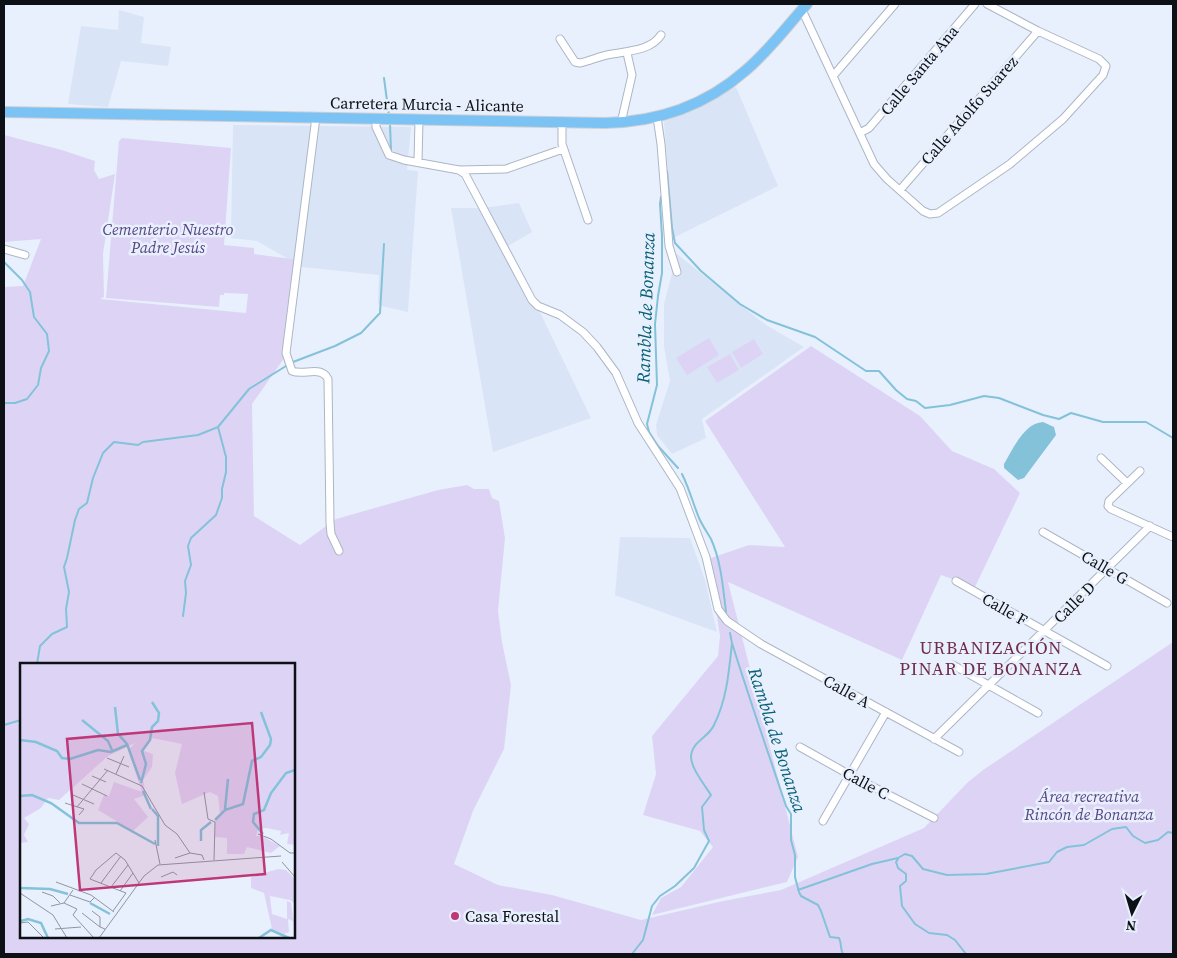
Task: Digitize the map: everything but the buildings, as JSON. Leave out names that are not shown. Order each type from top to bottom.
[{"type":"highway","name":"Carretera Murcia - Alicante","points":[[4,112],[621,123],[657,117],[695,104],[727,85],[746,71],[805,7]]},
{"type":"street","points":[[833,76],[895,4]]},
{"type":"street","name":"Calle Santa Ana","points":[[860,133],[869,128],[975,4]]},
{"type":"street","points":[[805,7],[833,76],[874,164],[923,211],[930,214],[938,213],[1010,164],[1063,119],[1103,74],[1106,66],[1099,59],[1038,31],[987,4]]},
{"type":"street","name":"Calle Adolfo Suarez","points":[[900,190],[1038,31]]},
{"type":"street","points":[[560,39],[575,62],[578,63],[614,53],[627,53],[650,44],[661,35]]},
{"type":"street","points":[[621,123],[632,75],[627,53]]},
{"type":"street","points":[[316,117],[286,353],[292,371],[298,373],[322,372],[328,379],[330,528],[339,551]]},
{"type":"street","points":[[657,117],[669,246],[676,272]]},
{"type":"street","points":[[379,119],[376,127],[389,155],[395,158],[459,170],[506,168],[563,149]]},
{"type":"street","points":[[418,162],[419,120]]},
{"type":"street","points":[[562,122],[563,149],[588,220]]},
{"type":"street","name":"Calle A","points":[[459,170],[469,180],[532,300],[538,306],[560,315],[583,332],[597,347],[616,373],[638,423],[680,488],[706,557],[718,609],[727,621],[736,628],[959,752]]},
{"type":"street","points":[[4,249],[25,255]]},
{"type":"street","points":[[1101,458],[1127,484]]},
{"type":"street","points":[[1140,471],[1109,501],[1108,506],[1173,537]]},
{"type":"street","name":"Calle D","points":[[934,739],[1150,526]]},
{"type":"street","name":"Calle G","points":[[1043,532],[1166,603]]},
{"type":"street","name":"Calle F","points":[[956,581],[1107,666]]},
{"type":"street","points":[[952,665],[1038,712]]},
{"type":"street","points":[[823,821],[886,712]]},
{"type":"street","name":"Calle C","points":[[800,746],[850,775],[934,818]]},
{"type":"shaded area","points":[[119,10],[144,17],[141,43],[171,47],[168,66],[121,61],[108,107],[68,104],[81,26],[118,30]]},
{"type":"shaded area","points":[[736,87],[778,186],[673,238],[664,122]]},
{"type":"shaded area","points":[[233,125],[411,127],[407,170],[418,171],[408,312],[381,306],[378,303],[379,275],[302,267],[257,241],[231,238]]},
{"type":"shaded area","points":[[519,203],[532,232],[508,246],[591,418],[493,452],[451,208],[482,208]]},
{"type":"shaded area","points":[[677,254],[766,325],[804,347],[702,419],[706,438],[672,454],[657,435],[656,425],[670,381],[664,346],[664,304]]},
{"type":"shaded area","points":[[620,537],[690,538],[705,580],[717,632],[615,595]]},
{"type":"green space","points":[[4,135],[62,150],[95,161],[94,170],[99,179],[115,174],[103,254],[104,297],[100,299],[246,313],[248,294],[224,293],[224,295],[220,295],[219,307],[106,298],[119,141],[122,138],[231,148],[224,245],[254,248],[254,254],[299,260],[285,357],[252,404],[254,516],[300,545],[336,519],[438,490],[467,485],[474,489],[489,489],[492,498],[499,501],[505,538],[498,611],[511,685],[504,749],[473,811],[454,864],[498,885],[552,895],[641,920],[781,890],[924,828],[967,783],[983,770],[1173,642],[1173,954],[4,954],[4,287],[23,286],[41,239],[4,242]]},
{"type":"green space","points":[[709,338],[719,355],[687,375],[676,358]]},
{"type":"green space","points":[[754,339],[763,354],[741,368],[732,352]]},
{"type":"green space","points":[[811,346],[920,416],[952,451],[994,469],[1020,493],[975,587],[941,575],[902,660],[728,582],[798,857],[787,882],[652,915],[661,898],[681,887],[713,847],[700,831],[643,815],[656,774],[652,736],[718,656],[720,636],[708,559],[749,545],[785,547],[705,421]]},
{"type":"green space","points":[[730,354],[739,370],[717,383],[707,367]]},
{"type":"water","points":[[1043,422],[1054,427],[1056,435],[1024,478],[1018,480],[1004,468],[1004,464],[1015,444],[1025,432],[1036,423]]},
{"type":"waterway","points":[[384,78],[389,116]]},
{"type":"waterway","points":[[390,124],[391,151]]},
{"type":"waterway","points":[[667,171],[675,243],[701,271],[740,304],[767,320],[815,337],[866,371],[879,371],[907,399],[916,401],[925,408],[950,405],[984,396],[999,398],[1043,415],[1059,419],[1071,413],[1103,422],[1146,422],[1173,438]]},
{"type":"waterway","name":"Rambla de Bonanza","points":[[661,197],[662,273],[655,324],[657,385],[647,424],[649,432],[658,446],[678,468]]},
{"type":"waterway","points":[[293,362],[335,346],[361,333],[380,313],[384,244]]},
{"type":"waterway","points":[[4,262],[22,280],[30,292],[34,317],[47,334],[49,351],[41,368],[38,385],[27,399],[15,403],[4,403]]},
{"type":"waterway","points":[[37,663],[40,646],[52,634],[67,627],[66,609],[69,592],[64,567],[75,520],[79,509],[87,503],[93,478],[103,453],[114,442],[138,445],[143,442],[198,435],[218,427],[249,389],[286,366]]},
{"type":"waterway","points":[[183,616],[186,593],[185,581],[191,565],[188,546],[191,538],[216,515],[222,498],[226,457],[218,427]]},
{"type":"waterway","name":"Rambla de Bonanza","points":[[682,474],[699,518],[711,539],[717,556],[726,612]]},
{"type":"waterway","name":"Rambla de Bonanza","points":[[730,633],[786,806],[791,814],[791,840],[795,855],[795,877],[799,892],[801,896],[818,905],[830,937],[839,938],[843,954]]},
{"type":"waterway","points":[[632,954],[643,940],[652,906],[660,896],[675,886],[694,868],[709,841],[704,830],[702,807],[711,795],[695,770],[691,755],[695,746],[712,729],[722,705],[727,685],[732,643]]},
{"type":"waterway","points":[[4,725],[20,720]]},
{"type":"waterway","points":[[798,890],[872,864],[898,858],[905,854],[912,856],[923,869],[947,875],[986,874],[1049,862],[1057,852],[1067,847],[1084,845],[1112,829],[1126,827],[1133,836],[1145,843],[1158,840],[1168,832],[1173,833]]},
{"type":"waterway","points":[[898,859],[896,862],[898,868],[906,874],[906,881],[900,886],[902,906],[915,924],[929,933],[947,935],[955,940],[966,954]]},
{"type":"place","name":"Casa Forestal","points":[[455,916]]},
{"type":"district","name":"URBANIZACIÓN PINAR DE BONANZA","points":[[991,658]]},
{"type":"park label","name":"Cementerio Nuestro Padre Jesús","points":[[168,238]]},
{"type":"park label","name":"Área recreativa Rincón de Bonanza","points":[[1089,805]]}]
